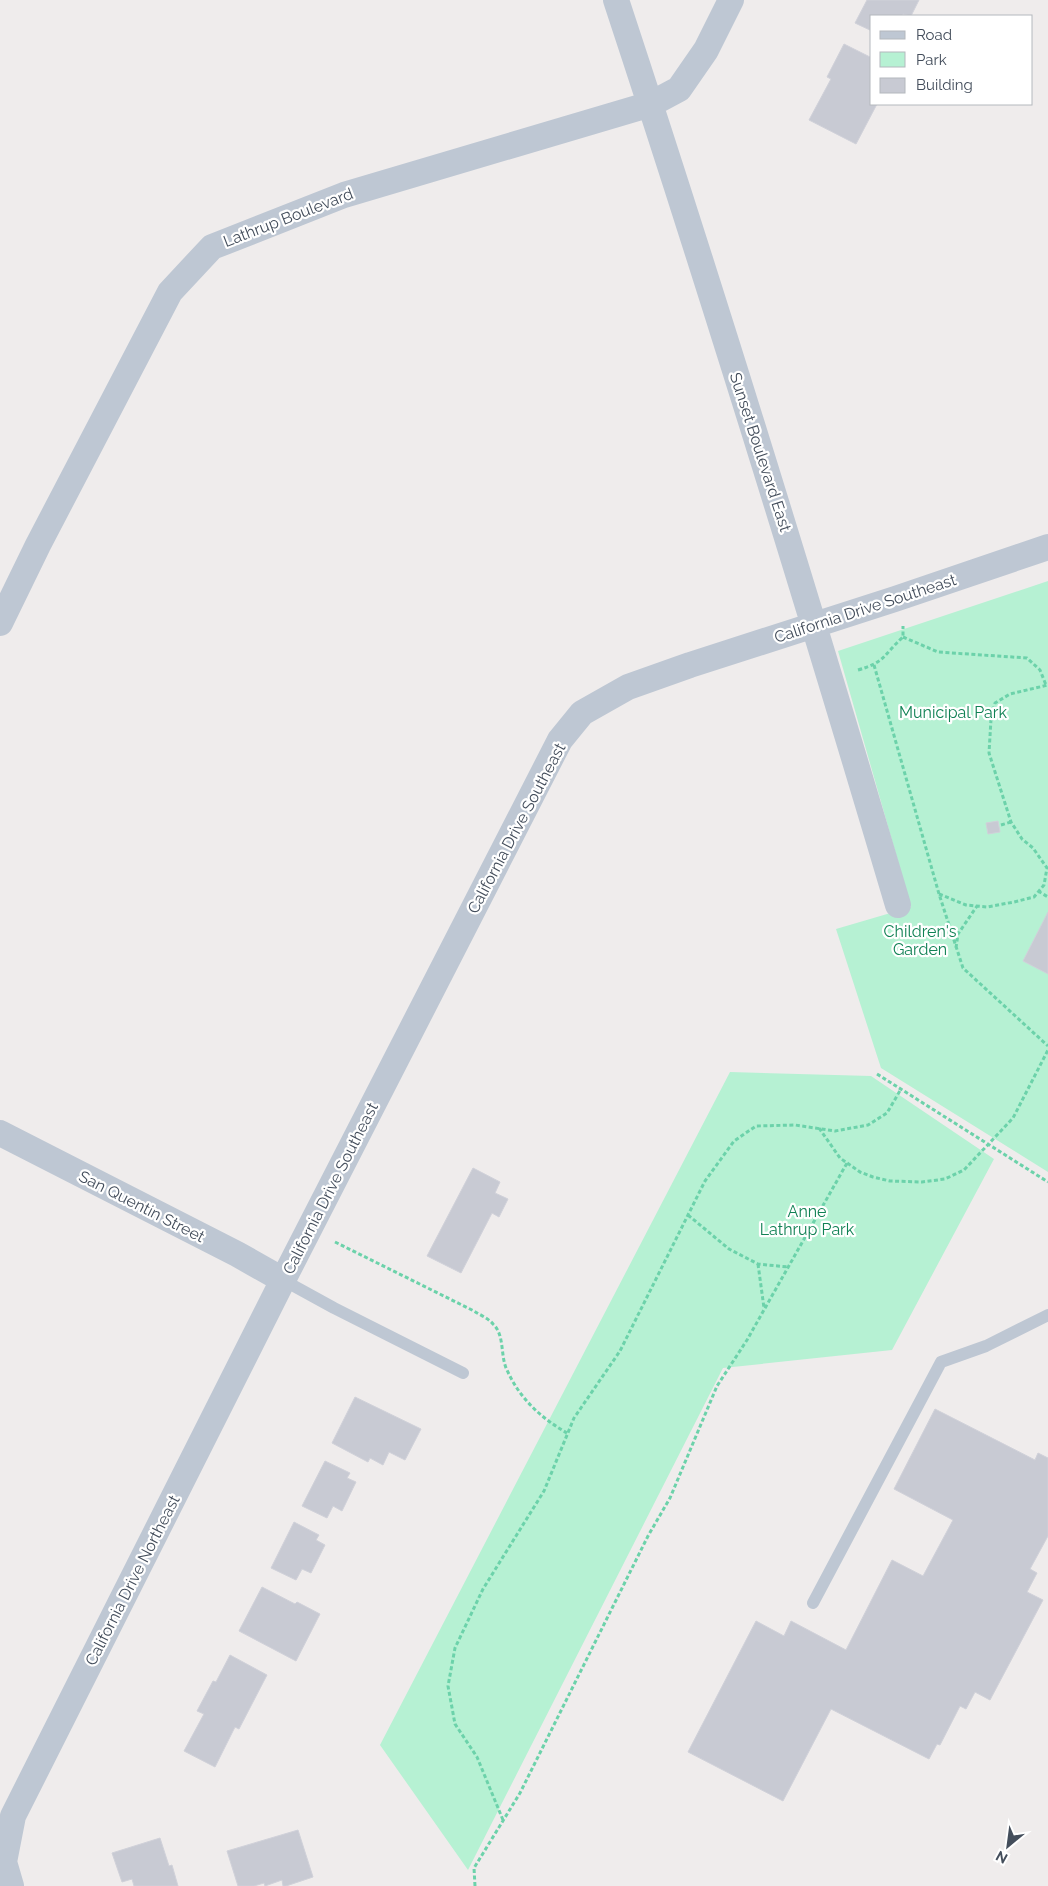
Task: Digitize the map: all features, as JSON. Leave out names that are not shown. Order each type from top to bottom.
[{"type":"street","name":"Sunset Boulevard East","points":[[616,0],[814,624],[898,905]]},
{"type":"street","name":"Lathrup Boulevard","points":[[0,623],[38,545],[170,292],[212,247],[344,194],[650,104],[679,89],[706,50],[731,0]]},
{"type":"street","name":"California Drive Southeast","points":[[283,1280],[560,740],[582,714],[628,687],[1048,547]]},
{"type":"street","name":"San Quentin Street","points":[[0,1133],[237,1254],[283,1280]]},
{"type":"street","name":"California Drive Northeast","points":[[11,1886],[4,1862],[13,1816],[283,1280]]},
{"type":"lane","points":[[283,1280],[463,1373]]},
{"type":"lane","points":[[813,1603],[941,1362],[986,1346],[1048,1315]]},
{"type":"path","points":[[852,671],[874,665],[882,660],[903,637],[903,627],[900,618]]},
{"type":"path","points":[[903,637],[938,652],[1027,658],[1040,670],[1047,685],[1010,694],[995,704],[989,753],[1011,822],[1022,839],[1033,848],[1047,868],[1044,885],[1034,897],[987,907],[966,905],[939,894]]},
{"type":"path","points":[[874,665],[939,894],[963,968],[1048,1046]]},
{"type":"path","points":[[1002,826],[1011,822]]},
{"type":"path","points":[[1038,891],[1048,896]]},
{"type":"path","points":[[956,951],[958,934],[977,906]]},
{"type":"path","points":[[819,1128],[840,1158],[866,1175],[890,1181],[922,1182],[945,1179],[964,1170],[1013,1118],[1048,1050]]},
{"type":"path","points":[[878,1074],[1048,1182]]},
{"type":"path","points":[[503,1820],[477,1757],[455,1724],[448,1686],[455,1648],[483,1589],[544,1491],[574,1418],[620,1351],[705,1181],[734,1141],[756,1126],[795,1125],[835,1131],[868,1125],[887,1113],[901,1089]]},
{"type":"path","points":[[475,1886],[474,1868],[520,1793],[648,1536],[670,1498],[717,1386],[748,1340],[847,1163]]},
{"type":"path","points":[[688,1215],[729,1249],[758,1264],[788,1267]]},
{"type":"path","points":[[330,1240],[474,1311],[492,1323],[500,1332],[506,1368],[517,1390],[536,1412],[567,1433]]},
{"type":"path","points":[[758,1264],[764,1309]]},
{"type":"green space","name":"Municipal Park","points":[[1048,581],[1048,1172],[881,1068],[836,929],[911,907],[838,651]]},
{"type":"green space","name":"Anne Lathrup Park","points":[[730,1072],[871,1076],[994,1159],[892,1350],[723,1368],[468,1870],[380,1745]]},
{"type":"building","points":[[867,0],[919,0],[912,15],[870,15],[870,30],[855,23]]},
{"type":"building","points":[[844,44],[870,57],[870,105],[876,105],[856,144],[809,120],[831,79],[827,77]]},
{"type":"building","points":[[998,821],[1000,832],[988,834],[986,823]]},
{"type":"building","points":[[1048,912],[1048,974],[1023,961]]},
{"type":"building","points":[[473,1168],[500,1182],[495,1193],[508,1199],[499,1217],[492,1213],[461,1273],[427,1256]]},
{"type":"building","points":[[355,1397],[421,1429],[405,1460],[389,1452],[383,1465],[370,1458],[368,1462],[332,1443]]},
{"type":"building","points":[[935,1409],[1035,1460],[1038,1453],[1048,1458],[1048,1536],[1030,1569],[1037,1573],[1027,1592],[1043,1600],[990,1700],[975,1692],[966,1709],[960,1706],[940,1745],[937,1744],[929,1759],[831,1709],[783,1801],[688,1752],[756,1621],[784,1636],[791,1621],[846,1650],[892,1560],[923,1576],[953,1520],[894,1489]]},
{"type":"building","points":[[325,1461],[350,1473],[347,1478],[356,1482],[342,1511],[333,1506],[327,1518],[302,1506]]},
{"type":"building","points":[[294,1522],[319,1535],[316,1540],[325,1545],[311,1573],[302,1569],[296,1580],[271,1568]]},
{"type":"building","points":[[262,1587],[320,1614],[296,1661],[239,1631]]},
{"type":"building","points":[[230,1655],[267,1675],[239,1729],[235,1727],[215,1767],[184,1751],[204,1714],[197,1711],[213,1681],[216,1682]]},
{"type":"building","points":[[298,1830],[313,1877],[286,1886],[283,1886],[282,1880],[265,1886],[264,1883],[254,1886],[238,1886],[227,1851]]},
{"type":"building","points":[[160,1838],[169,1866],[172,1865],[178,1886],[134,1886],[132,1879],[122,1882],[112,1853]]},
{"type":"park label","name":"Children's Garden","points":[[920,940]]}]
